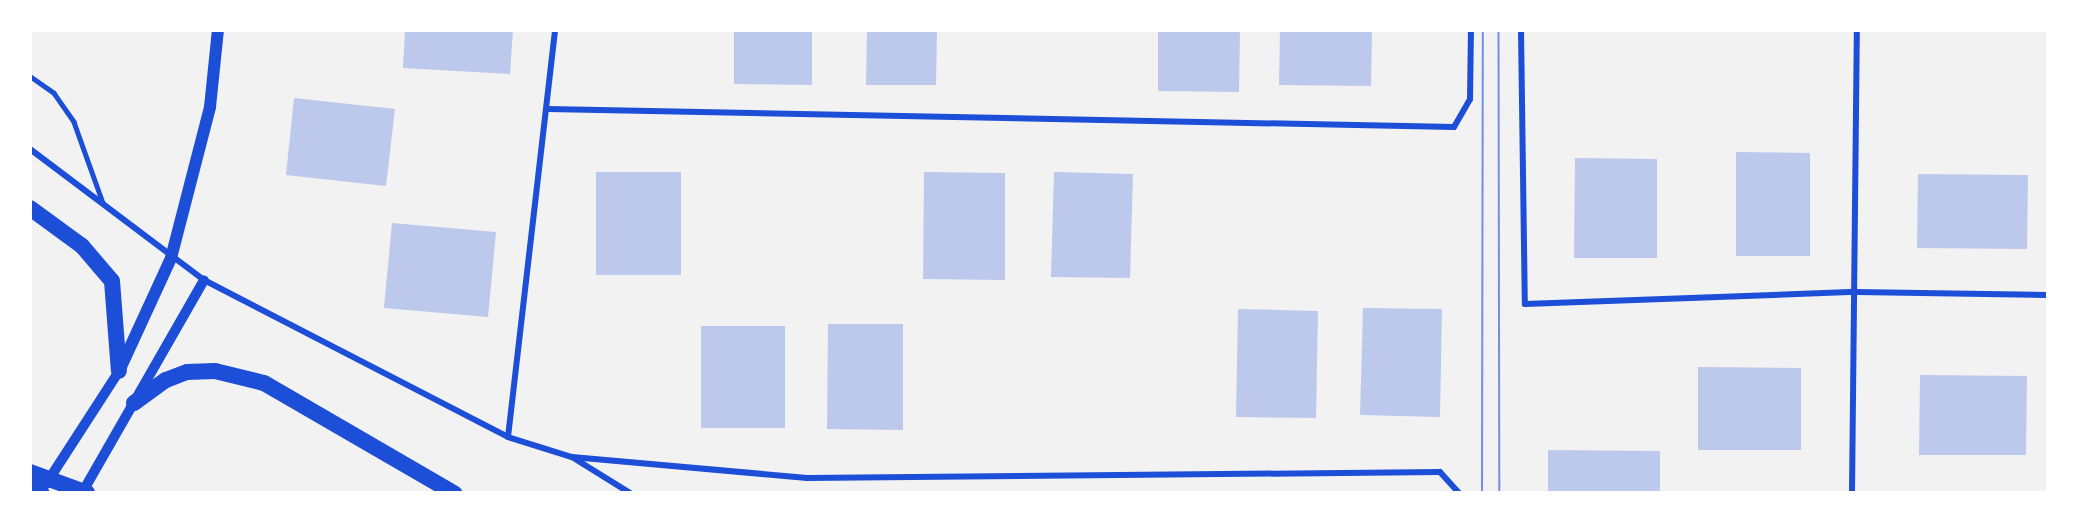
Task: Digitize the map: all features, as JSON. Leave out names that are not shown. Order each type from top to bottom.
[{"type":"highway","points":[[30,208],[82,246],[112,281],[119,371]]},
{"type":"highway","points":[[134,403],[166,380],[187,372],[215,371],[264,383],[454,493]]},
{"type":"highway","points":[[30,472],[85,493]]},
{"type":"highway","points":[[30,485],[42,493]]},
{"type":"main road","points":[[119,371],[171,258],[210,107],[218,30]]},
{"type":"street","points":[[508,437],[548,109],[555,30]]},
{"type":"street","points":[[548,109],[1454,127],[1470,99],[1471,30]]},
{"type":"street","points":[[1521,30],[1525,304],[1856,291],[2048,295]]},
{"type":"street","points":[[1852,493],[1856,291],[1857,30]]},
{"type":"street","points":[[30,149],[171,258],[204,280],[508,437],[572,457],[807,478],[1440,472],[1459,493]]},
{"type":"street","points":[[85,493],[204,280]]},
{"type":"street","points":[[42,493],[119,371]]},
{"type":"street","points":[[572,457],[630,493]]},
{"type":"lane","points":[[30,76],[54,93],[74,122],[104,206]]},
{"type":"building","points":[[405,30],[513,30],[510,74],[403,68]]},
{"type":"building","points":[[734,30],[812,30],[812,85],[734,84]]},
{"type":"building","points":[[867,30],[937,30],[936,85],[866,85]]},
{"type":"building","points":[[1158,30],[1240,30],[1239,92],[1158,91]]},
{"type":"building","points":[[1280,30],[1372,30],[1371,86],[1279,85]]},
{"type":"building","points":[[294,98],[395,109],[386,186],[286,175]]},
{"type":"building","points":[[1736,152],[1810,153],[1810,256],[1736,256]]},
{"type":"building","points":[[1575,158],[1657,159],[1657,258],[1574,258]]},
{"type":"building","points":[[596,172],[681,172],[681,275],[596,275]]},
{"type":"building","points":[[924,172],[1005,173],[1005,280],[923,279]]},
{"type":"building","points":[[1054,172],[1133,174],[1130,278],[1051,277]]},
{"type":"building","points":[[1918,174],[2028,175],[2027,249],[1917,248]]},
{"type":"building","points":[[392,223],[496,232],[488,317],[384,308]]},
{"type":"building","points":[[1363,308],[1442,309],[1440,417],[1360,415]]},
{"type":"building","points":[[1238,309],[1318,311],[1316,418],[1236,417]]},
{"type":"building","points":[[828,324],[903,324],[903,430],[827,429]]},
{"type":"building","points":[[701,326],[785,326],[785,428],[701,428]]},
{"type":"building","points":[[1698,367],[1801,368],[1801,450],[1698,450]]},
{"type":"building","points":[[1920,375],[2027,376],[2026,455],[1919,455]]},
{"type":"building","points":[[1548,450],[1660,451],[1660,493],[1548,493]]},
{"type":"tram line","points":[[1482,493],[1483,30]]},
{"type":"tram line","points":[[1499,30],[1500,493]]}]
